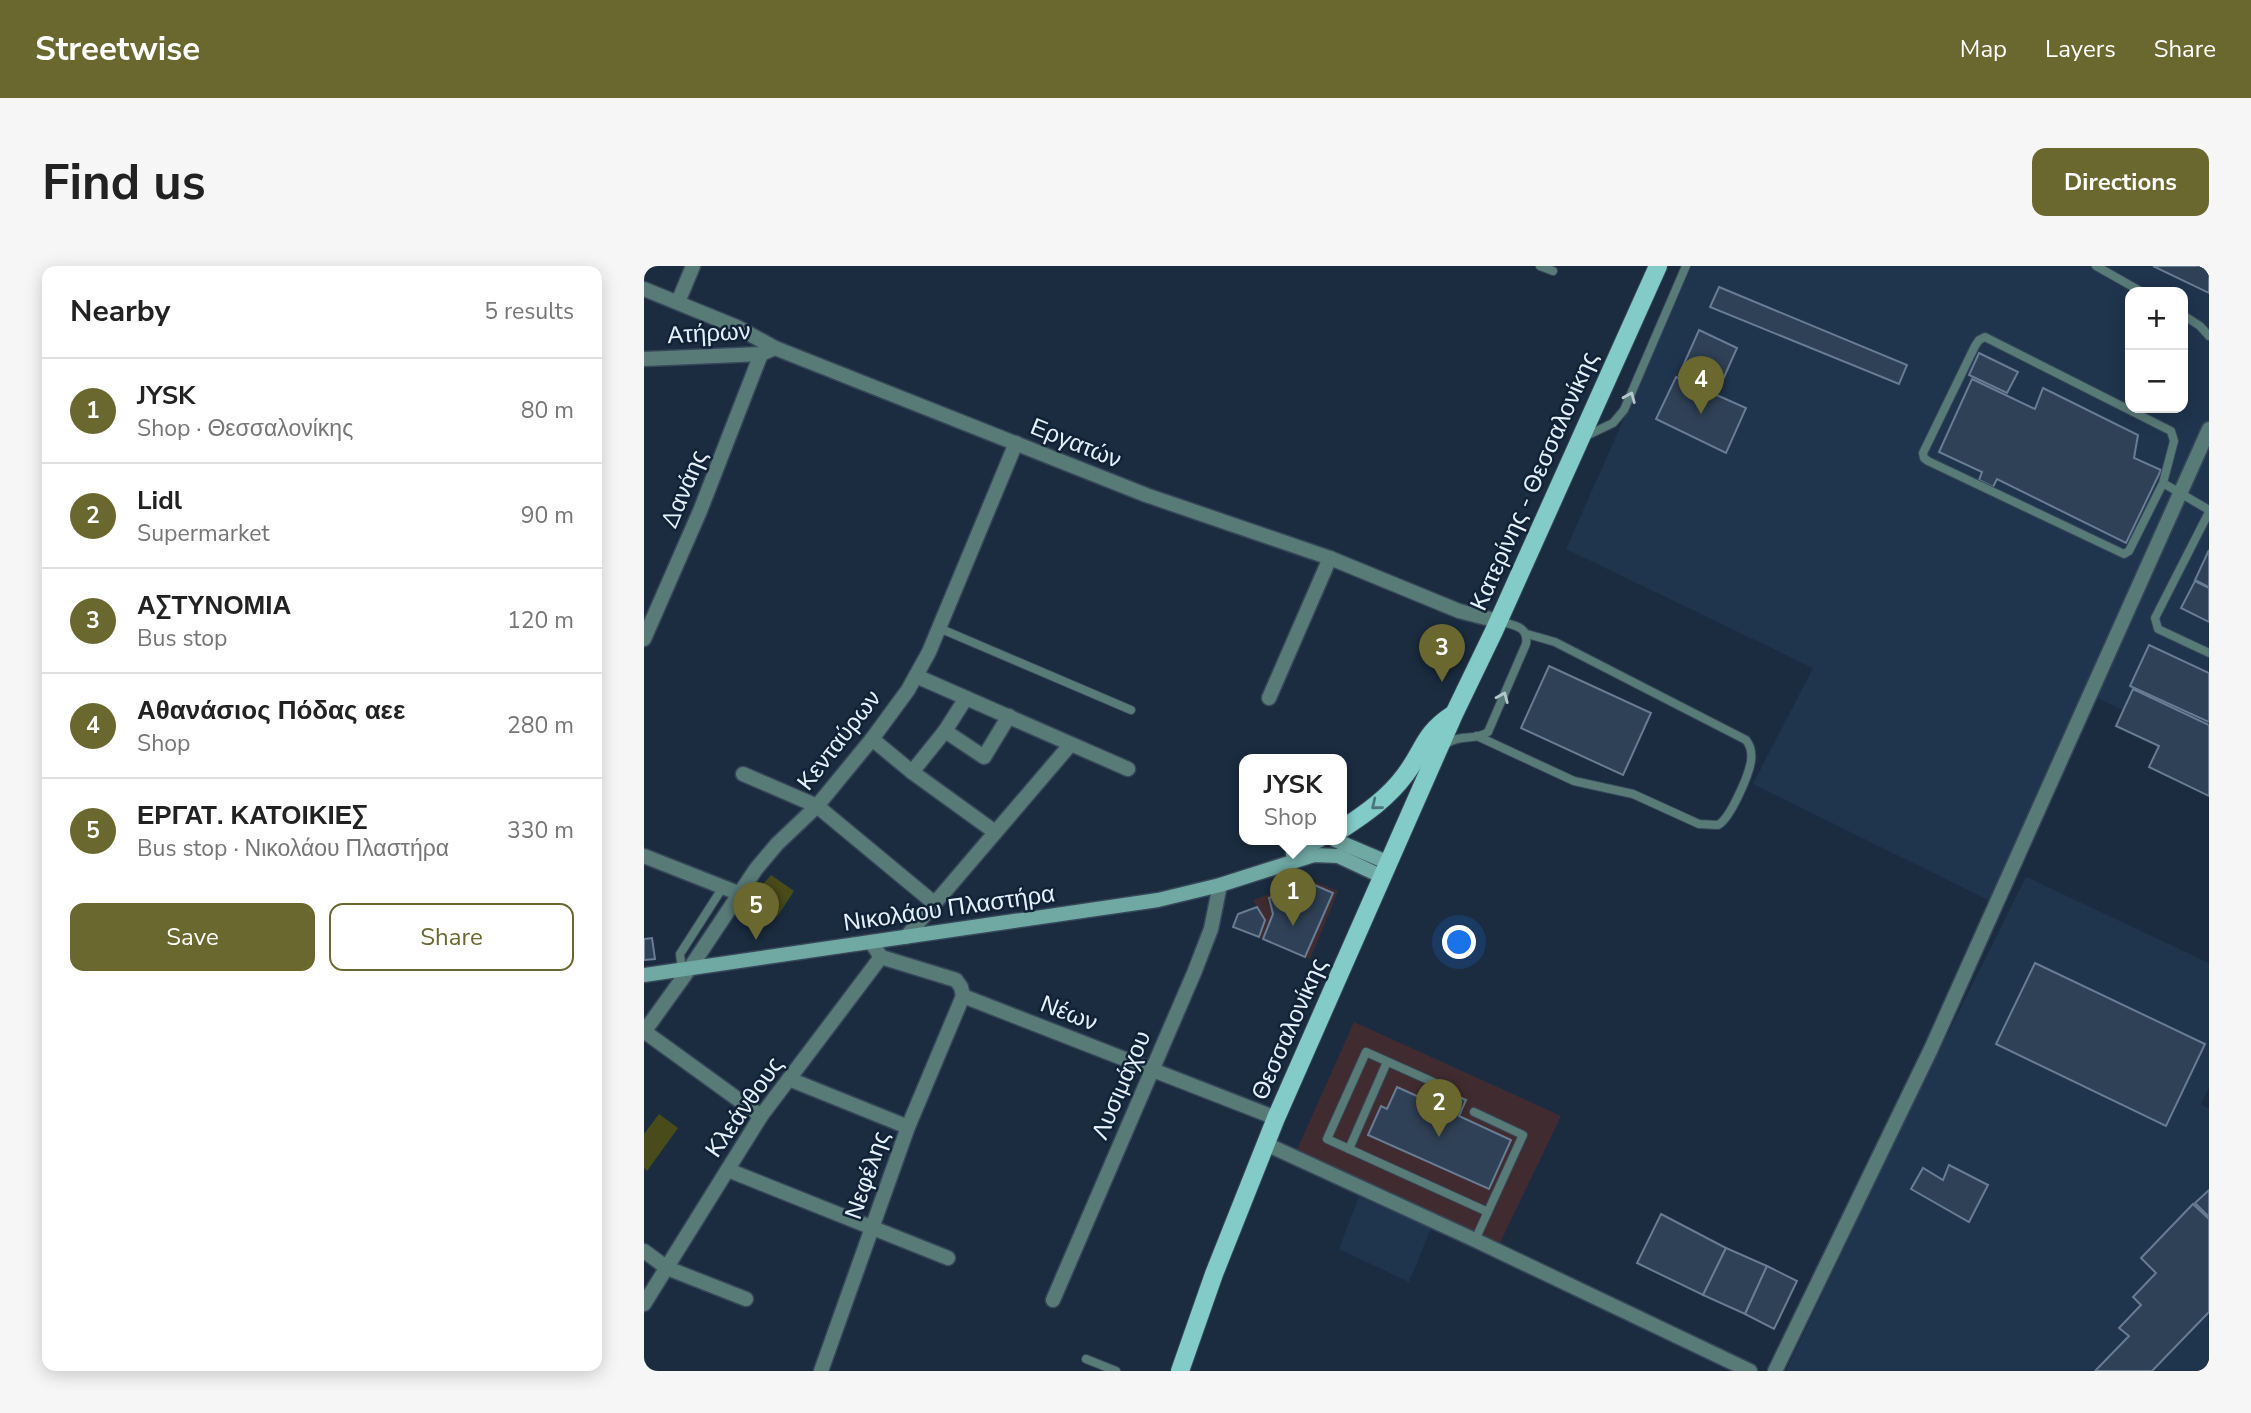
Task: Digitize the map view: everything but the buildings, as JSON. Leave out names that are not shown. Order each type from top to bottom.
[{"type":"main road","name":"Κατερίνης - Θεσσαλονίκης","points":[[1454,714],[1658,266]]},
{"type":"main road","name":"Θεσσαλονίκης","points":[[1179,1370],[1276,1118],[1454,714]]},
{"type":"main road","points":[[1347,825],[1389,794],[1406,774],[1430,733],[1454,714]]},
{"type":"main road","name":"Νικολάου Πλαστήρα","points":[[1257,872],[1310,845]]},
{"type":"main road","points":[[1344,845],[1386,870]]},
{"type":"main road","name":"Νικολάου Πλαστήρα","points":[[644,975],[1158,900],[1220,885],[1306,857],[1333,854],[1386,870]]},
{"type":"street","points":[[678,302],[693,266]]},
{"type":"street","name":"Εργατών","points":[[644,289],[737,327],[768,351],[1016,443],[1146,495],[1330,558],[1459,611],[1498,621]]},
{"type":"street","name":"Ατήρων","points":[[644,359],[768,351]]},
{"type":"street","name":"Δανάης","points":[[644,639],[768,351]]},
{"type":"street","points":[[1775,1371],[1931,1049],[2209,429]]},
{"type":"street","name":"Κενταύρων","points":[[644,1032],[738,893],[777,844],[817,806],[872,739],[916,676],[939,628],[1016,443]]},
{"type":"street","points":[[1269,698],[1330,558]]},
{"type":"street","points":[[916,676],[1128,769]]},
{"type":"street","points":[[912,772],[945,731],[966,698]]},
{"type":"street","points":[[945,731],[985,757],[1009,716]]},
{"type":"street","points":[[872,739],[912,772],[995,832]]},
{"type":"street","points":[[906,937],[1070,745]]},
{"type":"street","points":[[743,774],[817,806],[934,903]]},
{"type":"street","points":[[644,856],[738,893]]},
{"type":"street","name":"Λυσιμάχου","points":[[1053,1300],[1211,929],[1220,885]]},
{"type":"street","points":[[872,942],[881,957],[956,980],[963,996]]},
{"type":"street","name":"Κλεάνθους","points":[[644,1304],[761,1116],[881,957]]},
{"type":"street","name":"Νέων","points":[[963,996],[1276,1118]]},
{"type":"street","name":"Νεφέλης","points":[[821,1371],[908,1128],[963,996]]},
{"type":"street","points":[[644,1032],[761,1116]]},
{"type":"street","points":[[789,1079],[908,1128]]},
{"type":"street","points":[[1266,1144],[1750,1371]]},
{"type":"street","points":[[728,1170],[948,1258]]},
{"type":"street","points":[[644,1251],[667,1268],[746,1299]]},
{"type":"lane","points":[[1540,266],[1553,271]]},
{"type":"lane","points":[[1580,439],[1613,423],[1624,410],[1686,266]]},
{"type":"lane","points":[[2096,266],[2133,287]]},
{"type":"lane","points":[[2188,318],[2209,336]]},
{"type":"lane","points":[[1985,337],[2171,432],[2175,441],[2163,483],[2129,551],[2124,554],[1928,461],[1923,453],[1975,346],[1985,337]]},
{"type":"lane","points":[[2163,483],[2209,511],[2155,618],[2158,629],[2209,653]]},
{"type":"lane","points":[[1477,736],[1574,781],[1633,794],[1699,824],[1718,825],[1727,818],[1750,765],[1751,747],[1746,740],[1555,642],[1527,634],[1522,628],[1498,621]]},
{"type":"lane","points":[[939,628],[1131,710]]},
{"type":"lane","points":[[1438,750],[1453,739],[1488,732],[1526,644],[1527,634]]},
{"type":"lane","points":[[686,969],[680,954],[723,887]]},
{"type":"lane","points":[[1433,1082],[1366,1052],[1327,1139],[1488,1212]]},
{"type":"lane","points":[[1349,1149],[1387,1062]]},
{"type":"lane","points":[[1474,1112],[1523,1135],[1475,1240]]},
{"type":"lane","points":[[1086,1359],[1116,1371]]},
{"type":"shaded area","points":[[1692,266],[2209,266],[2209,751],[2083,691],[1990,901],[1753,784],[1813,668],[1566,549]]},
{"type":"shaded area","points":[[771,875],[794,891],[777,917],[751,898]]},
{"type":"shaded area","points":[[2026,877],[2209,963],[2209,1087],[2201,1105],[2209,1108],[2209,1366],[2204,1371],[1786,1371],[1897,1136]]},
{"type":"shaded area","points":[[1311,880],[1338,891],[1310,959],[1259,937],[1265,920],[1253,900]]},
{"type":"shaded area","points":[[1354,1022],[1561,1116],[1498,1247],[1296,1152]]},
{"type":"shaded area","points":[[659,1114],[678,1128],[647,1171],[644,1168],[644,1134]]},
{"type":"shaded area","points":[[1359,1197],[1431,1228],[1409,1282],[1339,1249]]},
{"type":"place","name":"Αθανάσιος Πόδας αεε","points":[[1701,414]]},
{"type":"place","name":"ΑΣΤΥΝΟΜΙΑ","points":[[1442,682]]},
{"type":"place","name":"JYSK","points":[[1293,926]]},
{"type":"place","name":"ΕΡΓΑΤ. ΚΑΤΟΙΚΙΕΣ","points":[[756,940]]},
{"type":"place","name":"Lidl","points":[[1439,1137]]}]
